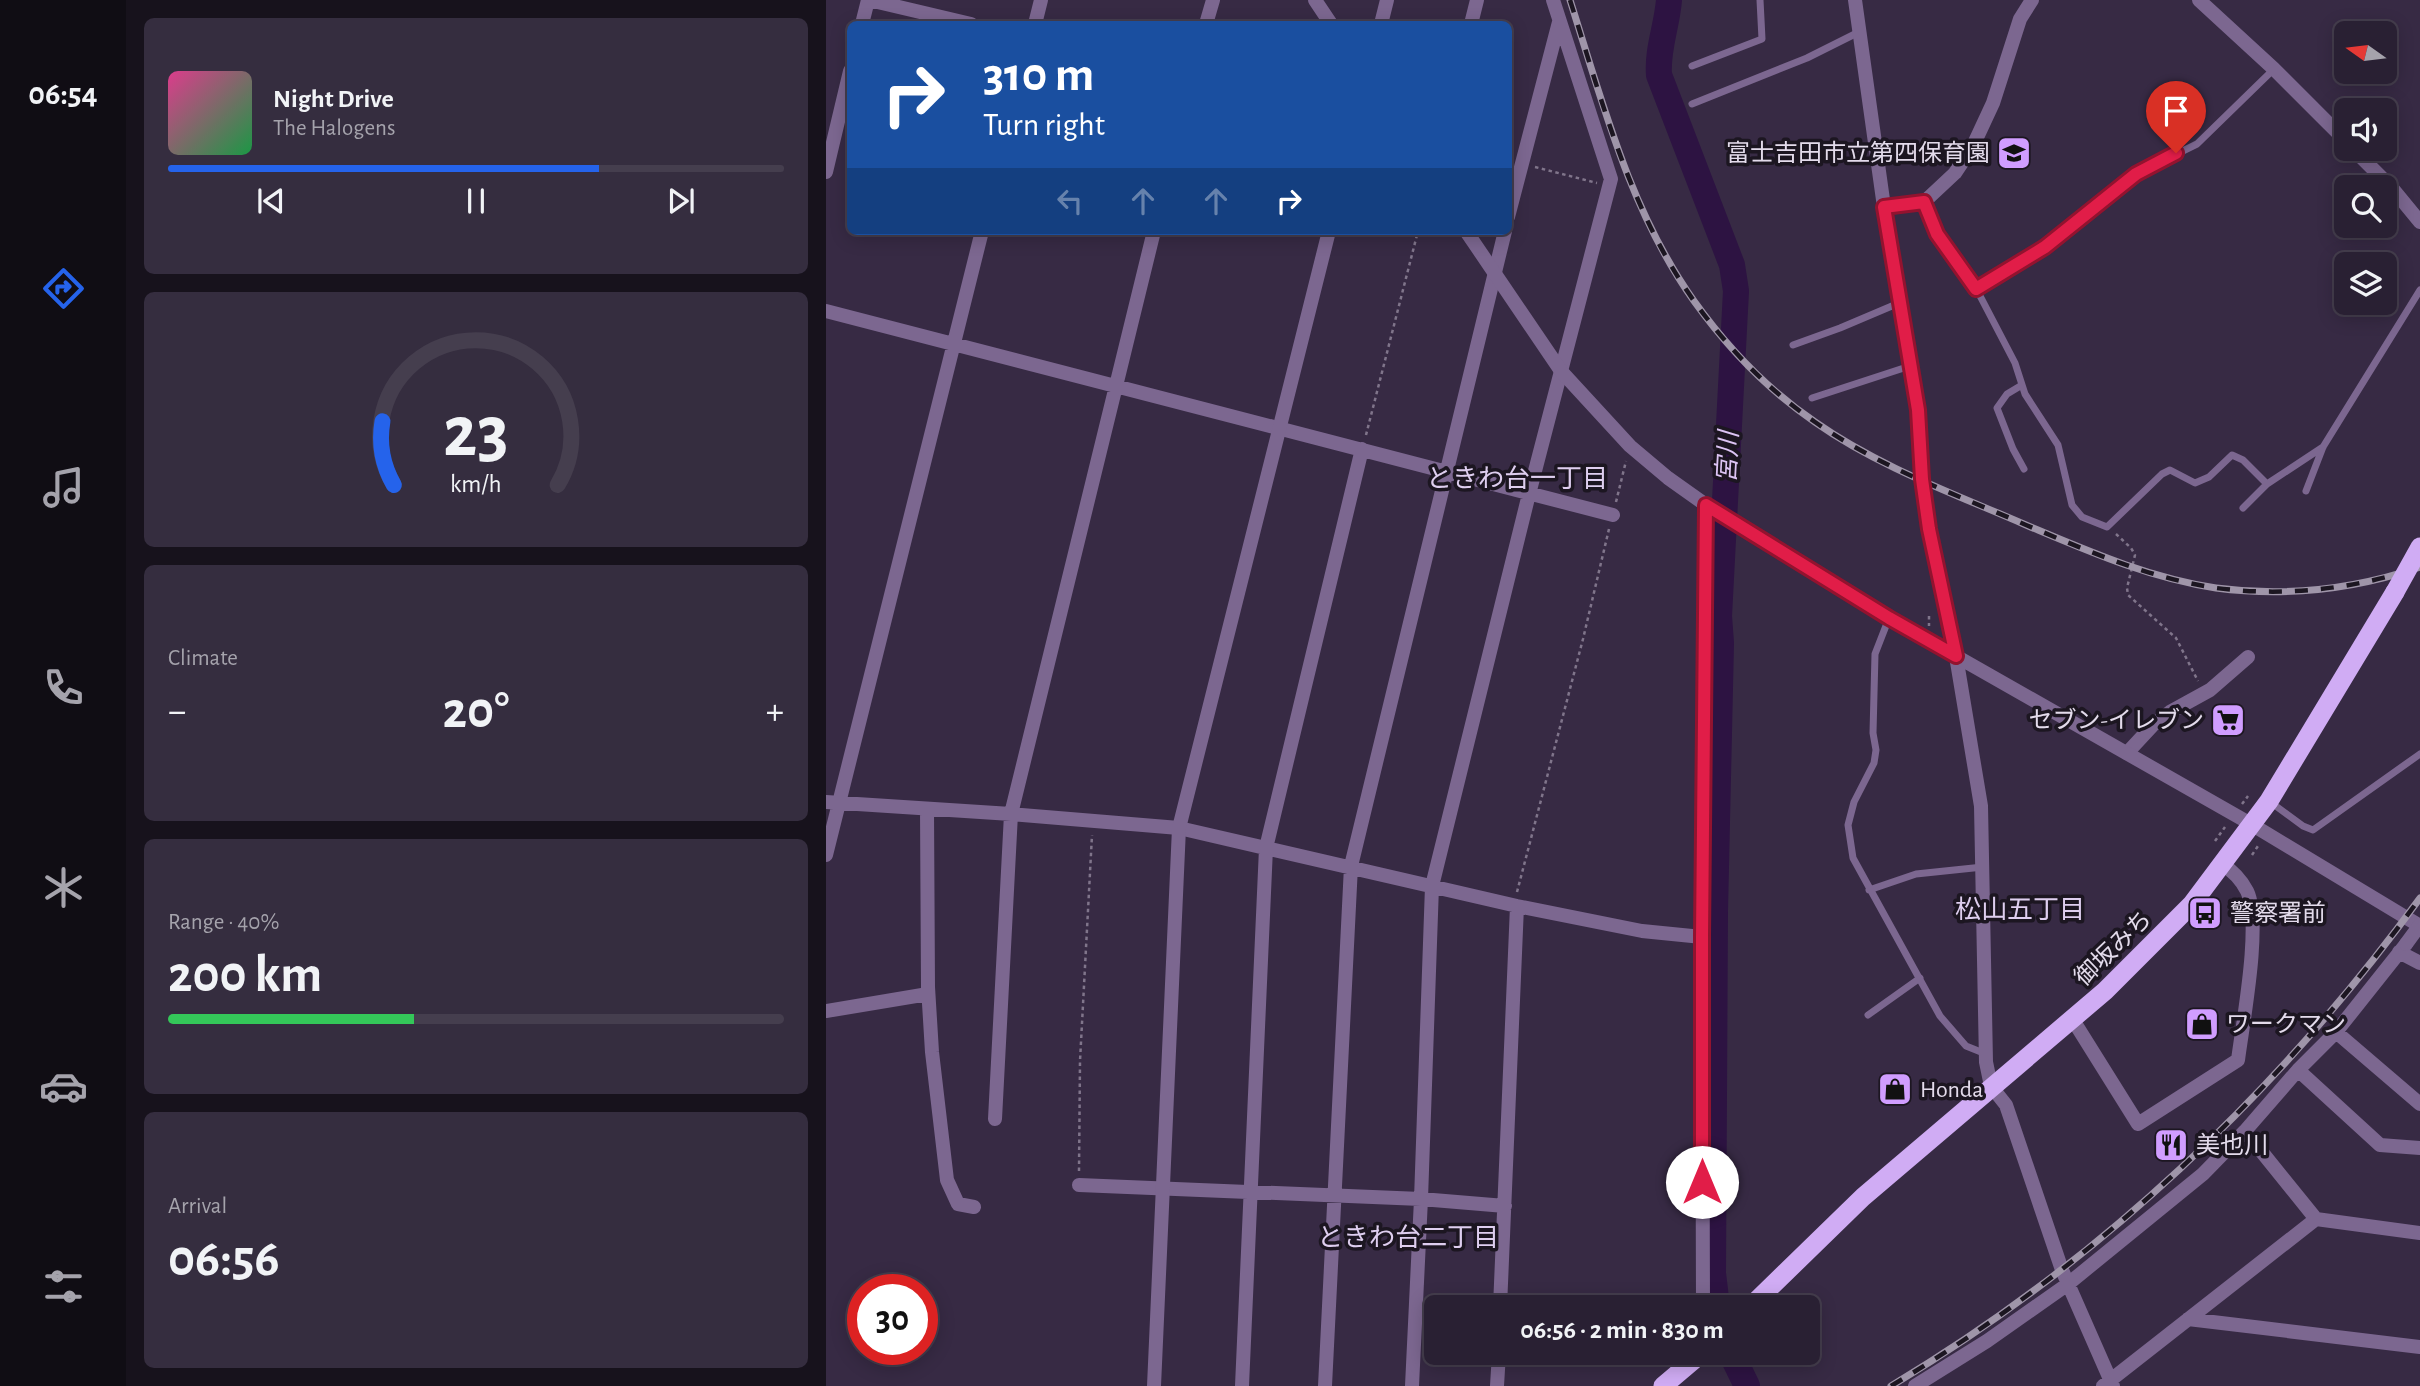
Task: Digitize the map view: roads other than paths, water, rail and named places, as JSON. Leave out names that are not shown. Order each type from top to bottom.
[{"type":"highway","name":"御坂みち","points":[[1762,1295],[1863,1197],[1991,1086],[2073,1020],[2192,904],[2269,801],[2420,547]]},
{"type":"highway","points":[[1663,1386],[1688,1365]]},
{"type":"street","points":[[863,21],[868,0],[958,21]]},
{"type":"street","points":[[1036,21],[1041,0]]},
{"type":"street","points":[[1207,21],[1213,0]]},
{"type":"street","points":[[1315,0],[1329,21]]},
{"type":"street","points":[[1382,21],[1387,0]]},
{"type":"street","points":[[1472,21],[1477,0]]},
{"type":"street","points":[[1412,1386],[1432,886],[1529,494],[1611,179],[1553,0]]},
{"type":"street","points":[[1855,0],[1884,207],[1918,410],[1922,479],[1929,529],[1956,656],[1981,806],[1986,1054],[1991,1086],[2006,1105],[2068,1284],[2108,1384],[2316,1219]]},
{"type":"street","points":[[1884,207],[1924,202],[1955,173],[1973,146],[1993,103],[2021,19],[2032,0]]},
{"type":"street","points":[[2199,0],[2334,129]]},
{"type":"street","points":[[1512,202],[1559,21]]},
{"type":"street","points":[[826,172],[847,84]]},
{"type":"street","points":[[2365,161],[2420,222]]},
{"type":"street","points":[[826,855],[833,802],[981,235]]},
{"type":"street","points":[[995,1119],[1011,814],[1153,235]]},
{"type":"street","points":[[1154,1386],[1179,828],[1328,235]]},
{"type":"street","points":[[1469,235],[1561,370],[1630,446],[1711,508],[1889,618],[2251,824],[2420,925],[2336,1032],[2203,1174],[2068,1284],[1987,1341],[1916,1386]]},
{"type":"street","points":[[1325,1386],[1351,866],[1504,235]]},
{"type":"street","points":[[826,311],[1613,515]]},
{"type":"street","points":[[1242,1386],[1266,848],[1362,449]]},
{"type":"street","points":[[1703,1295],[1702,937],[1711,508]]},
{"type":"street","points":[[2127,753],[2141,736],[2170,712],[2204,693],[2248,657]]},
{"type":"street","points":[[833,802],[1179,828],[1516,906],[1642,931],[1702,937]]},
{"type":"street","points":[[927,810],[928,994],[947,1180],[958,1205],[974,1207]]},
{"type":"street","points":[[2073,1020],[2138,1124],[2238,1060],[2254,926],[2248,893],[2235,873],[2221,863]]},
{"type":"street","points":[[1501,1295],[1516,906]]},
{"type":"street","points":[[2402,948],[2420,963]]},
{"type":"street","points":[[826,1011],[928,994]]},
{"type":"street","points":[[2336,1032],[2420,1104]]},
{"type":"street","points":[[2298,1070],[2381,1145],[2420,1148]]},
{"type":"street","points":[[2245,1131],[2316,1219],[2420,1233]]},
{"type":"street","points":[[1079,1185],[1421,1199],[1505,1206]]},
{"type":"street","points":[[2188,1319],[2420,1347]]},
{"type":"street","points":[[1497,1386],[1498,1365]]},
{"type":"lane","points":[[1692,66],[1762,39],[1760,0]]},
{"type":"lane","points":[[1692,104],[1807,58],[1859,32]]},
{"type":"lane","points":[[1976,289],[2045,247],[2136,174],[2197,144],[2274,69]]},
{"type":"lane","points":[[1924,202],[1937,234],[1976,289],[2015,363],[2022,385],[2058,445],[2068,494],[2082,517],[2107,527],[2162,474],[2170,470],[2195,483],[2209,477],[2232,455],[2243,460],[2267,484]]},
{"type":"lane","points":[[2306,491],[2323,447],[2420,290]]},
{"type":"lane","points":[[1793,345],[1900,302]]},
{"type":"lane","points":[[1812,398],[1910,366]]},
{"type":"lane","points":[[2022,385],[2007,394],[1997,408],[2024,469]]},
{"type":"lane","points":[[2243,508],[2267,484],[2323,447]]},
{"type":"lane","points":[[1889,618],[1875,654],[1874,764],[1854,802],[1849,825],[1853,858],[1940,1016],[1966,1046],[1986,1054]]},
{"type":"lane","points":[[2269,801],[2303,826],[2313,830],[2420,754]]},
{"type":"lane","points":[[1869,890],[1916,874],[1983,867]]},
{"type":"lane","points":[[1868,1016],[1920,978]]},
{"type":"waterway","name":"宮川","points":[[1669,0],[1659,56],[1659,75],[1732,265],[1736,291],[1719,616],[1721,643],[1715,911],[1713,1273],[1716,1295]]},
{"type":"waterway","name":"宮川","points":[[1737,1365],[1747,1386]]},
{"type":"railway","points":[[1570,0],[1620,156],[1652,231],[1672,266],[1694,301],[1734,351],[1765,382],[1815,422],[1865,453],[1945,491],[2096,554],[2167,578],[2242,591],[2294,591],[2345,586],[2420,567]]},
{"type":"railway","points":[[1891,1386],[1968,1337],[2041,1285],[2112,1229],[2180,1169],[2245,1106],[2306,1040],[2365,970],[2420,898]]},
{"type":"place","name":"富士吉田市立第四保育園","points":[[2014,153]]},
{"type":"place","name":"セブン-イレブン","points":[[2228,720]]},
{"type":"place","name":"警察署前","points":[[2205,913]]},
{"type":"place","name":"ワークマン","points":[[2202,1024]]},
{"type":"place","name":"Honda","points":[[1895,1089]]},
{"type":"place","name":"美也川","points":[[2171,1145]]},
{"type":"district","name":"ときわ台一丁目","points":[[1517,478]]},
{"type":"district","name":"松山五丁目","points":[[2020,909]]},
{"type":"district","name":"ときわ台二丁目","points":[[1408,1237]]}]
